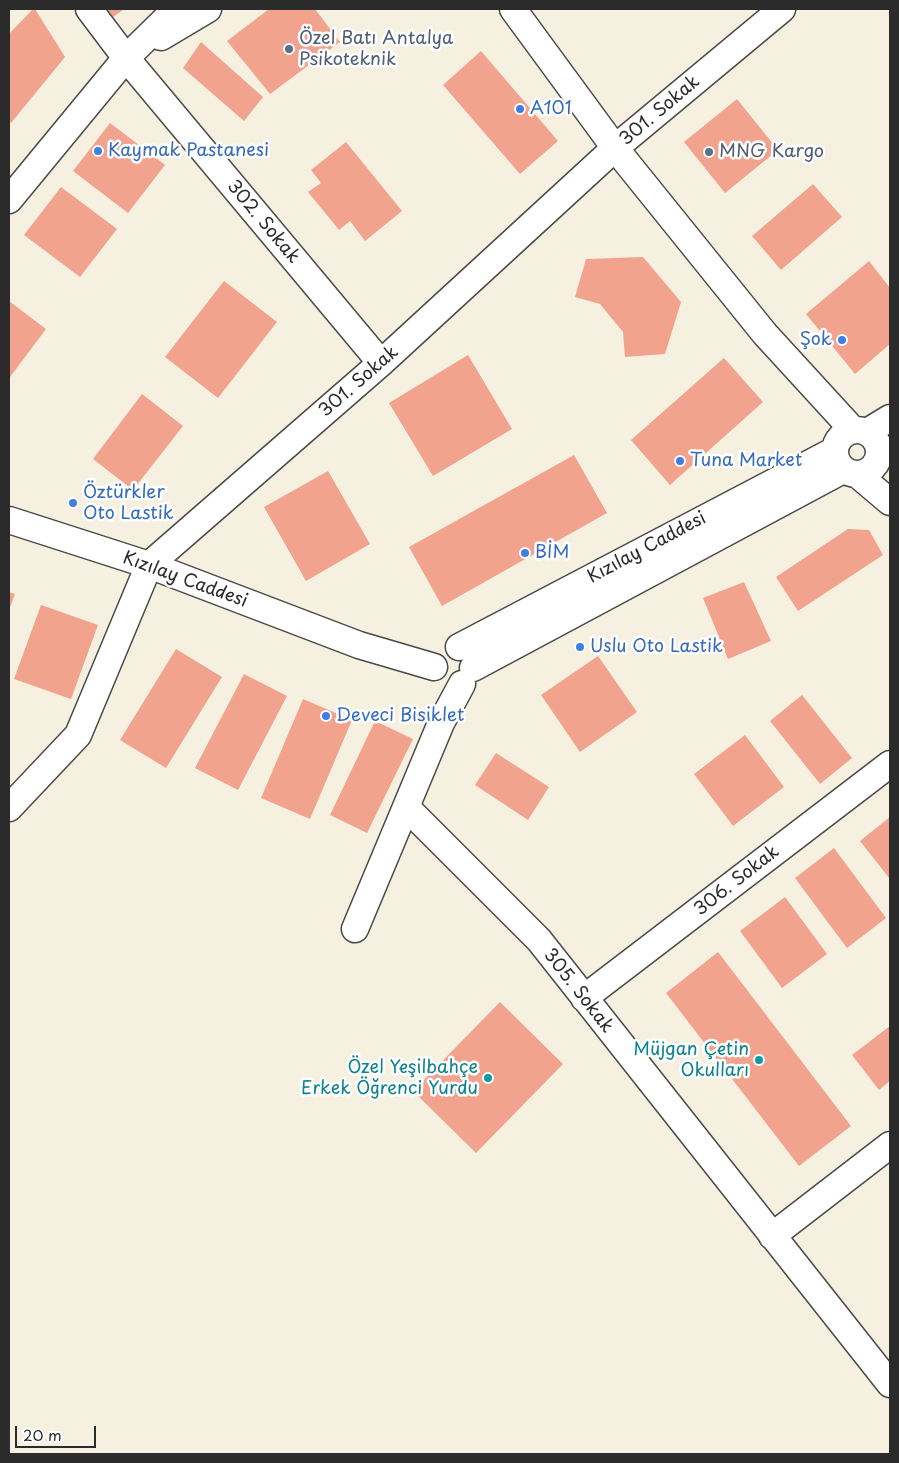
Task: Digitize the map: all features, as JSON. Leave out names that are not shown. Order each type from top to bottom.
[{"type":"street","name":"302. Sokak","points":[[89,9],[126,58],[381,363]]},
{"type":"street","points":[[9,200],[126,58],[176,9]]},
{"type":"street","points":[[126,58],[208,9]]},
{"type":"street","points":[[513,9],[615,148],[863,452],[890,502]]},
{"type":"street","name":"301. Sokak","points":[[9,808],[78,735],[149,564],[381,363],[615,148],[782,9]]},
{"type":"street","name":"Kızılay Caddesi","points":[[9,520],[149,564],[359,645],[451,666],[863,452],[890,418]]},
{"type":"street","points":[[355,929],[441,723],[451,666]]},
{"type":"street","name":"306. Sokak","points":[[584,998],[890,764]]},
{"type":"street","name":"305. Sokak","points":[[406,807],[538,940],[890,1384]]},
{"type":"street","points":[[772,1236],[890,1145]]},
{"type":"building","points":[[35,9],[65,57],[11,123],[9,121],[9,34]]},
{"type":"building","points":[[107,9],[124,9],[113,17]]},
{"type":"building","points":[[269,9],[315,9],[340,42],[270,94],[227,41]]},
{"type":"building","points":[[201,42],[263,97],[244,121],[183,68]]},
{"type":"building","points":[[481,51],[558,141],[520,174],[443,85]]},
{"type":"building","points":[[737,99],[778,150],[725,193],[684,142]]},
{"type":"building","points":[[110,123],[165,165],[128,213],[73,171]]},
{"type":"building","points":[[346,142],[402,211],[365,241],[350,221],[339,230],[308,192],[321,183],[311,170]]},
{"type":"building","points":[[813,184],[842,217],[781,270],[752,236]]},
{"type":"building","points":[[61,187],[117,229],[80,277],[24,235]]},
{"type":"building","points":[[643,257],[681,302],[665,354],[625,357],[623,332],[600,304],[575,297],[586,259]]},
{"type":"building","points":[[869,261],[890,288],[890,344],[855,374],[806,314]]},
{"type":"building","points":[[224,281],[277,322],[218,398],[165,357]]},
{"type":"building","points":[[9,301],[46,329],[10,377],[9,376]]},
{"type":"building","points":[[468,355],[512,429],[433,476],[389,403]]},
{"type":"building","points":[[724,358],[763,402],[670,485],[631,440]]},
{"type":"building","points":[[142,394],[183,426],[133,490],[93,459]]},
{"type":"building","points":[[574,455],[607,513],[442,606],[409,547]]},
{"type":"building","points":[[328,471],[370,544],[306,581],[264,507]]},
{"type":"building","points":[[848,529],[869,530],[883,555],[798,611],[776,577]]},
{"type":"building","points":[[744,582],[771,641],[728,659],[703,598]]},
{"type":"building","points":[[9,592],[15,594],[9,610]]},
{"type":"building","points":[[41,605],[98,625],[71,699],[14,679]]},
{"type":"building","points":[[176,649],[222,677],[166,768],[120,740]]},
{"type":"building","points":[[598,656],[637,712],[580,752],[541,695]]},
{"type":"building","points":[[244,674],[287,696],[238,790],[195,768]]},
{"type":"building","points":[[802,695],[852,758],[820,784],[770,721]]},
{"type":"building","points":[[303,699],[352,720],[310,819],[261,798]]},
{"type":"building","points":[[375,721],[413,739],[367,833],[330,815]]},
{"type":"building","points":[[745,735],[784,787],[733,826],[694,774]]},
{"type":"building","points":[[496,753],[549,787],[528,820],[475,785]]},
{"type":"building","points":[[890,817],[890,879],[860,841]]},
{"type":"building","points":[[834,848],[886,918],[847,948],[795,878]]},
{"type":"building","points":[[785,897],[827,954],[782,988],[740,931]]},
{"type":"building","name":"Müjgan Çetin Okulları","points":[[718,952],[851,1126],[799,1166],[666,993]]},
{"type":"building","name":"Özel Yeşilbahçe Erkek Öğrenci Yurdu","points":[[500,1002],[563,1064],[476,1153],[413,1091]]},
{"type":"building","points":[[890,1026],[890,1081],[879,1090],[852,1055]]},
{"type":"place","name":"Özel Batı Antalya Psikoteknik","points":[[289,49]]},
{"type":"place","name":"A101","points":[[520,109]]},
{"type":"place","name":"Kaymak Pastanesi","points":[[98,151]]},
{"type":"place","name":"MNG Kargo","points":[[709,152]]},
{"type":"place","name":"Şok","points":[[842,340]]},
{"type":"place","name":"Tuna Market","points":[[680,461]]},
{"type":"place","name":"Öztürkler Oto Lastik","points":[[73,503]]},
{"type":"place","name":"BİM","points":[[525,553]]},
{"type":"place","name":"Uslu Oto Lastik","points":[[580,647]]},
{"type":"place","name":"Deveci Bisiklet","points":[[326,716]]},
{"type":"place","name":"Müjgan Çetin Okulları","points":[[759,1060]]},
{"type":"place","name":"Özel Yeşilbahçe Erkek Öğrenci Yurdu","points":[[488,1078]]}]
